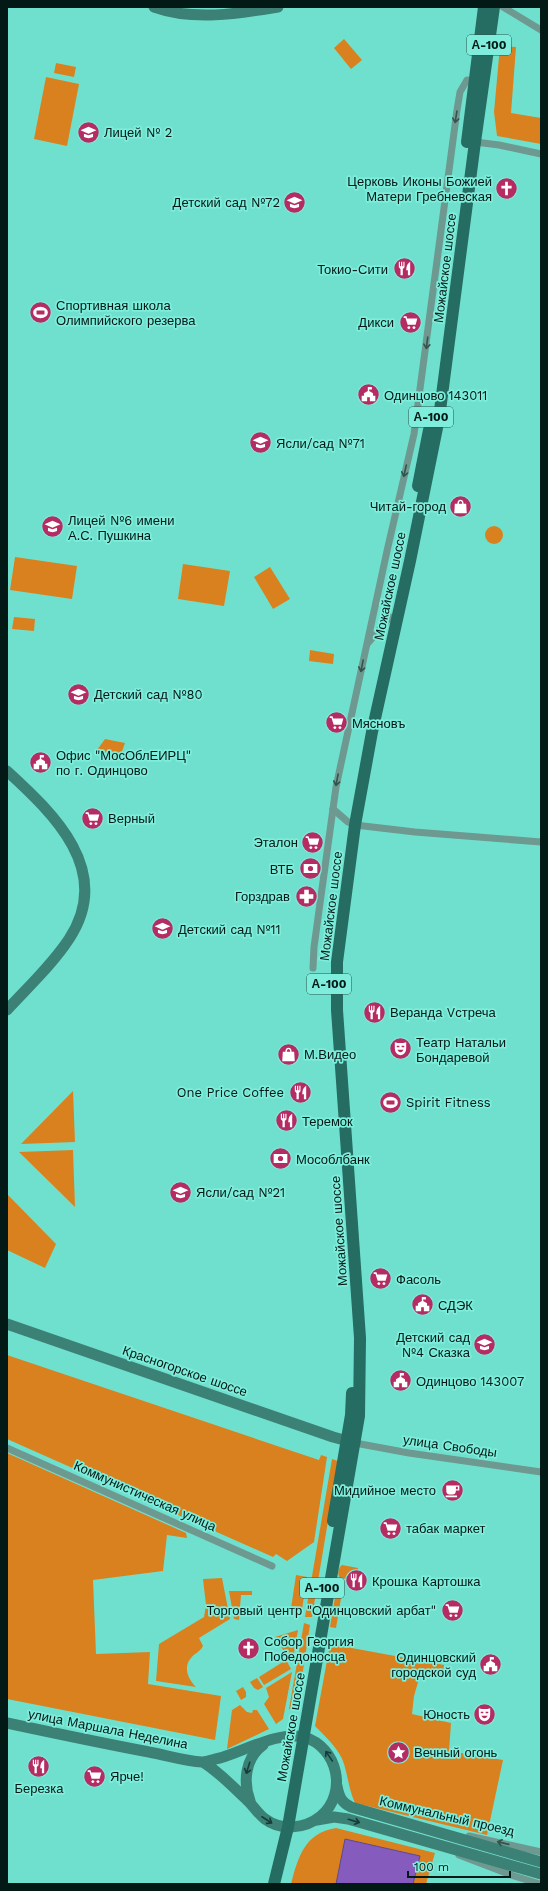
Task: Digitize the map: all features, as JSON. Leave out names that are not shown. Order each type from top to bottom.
[{"type":"main road","points":[[154,7],[179,14],[193,15],[210,15],[278,7]]},
{"type":"main road","name":"Можайское шоссе","points":[[352,823],[357,766],[390,617],[431,416],[452,268],[470,80],[484,7]]},
{"type":"main road","name":"Можайское шоссе","points":[[274,1884],[351,1442],[353,1338],[328,978],[332,939],[352,823],[410,561],[439,418],[494,7]]},
{"type":"main road","points":[[7,771],[64,828],[82,868],[84,890],[82,910],[70,937],[53,960],[7,1010]]},
{"type":"main road","name":"Красногорское шоссе","points":[[7,1324],[351,1442]]},
{"type":"main road","name":"улица Маршала Неделина","points":[[7,1723],[203,1762]]},
{"type":"main road","points":[[203,1762],[240,1752],[285,1736],[300,1737],[313,1741],[324,1749],[332,1760],[336,1772],[337,1786],[330,1805],[316,1820]]},
{"type":"main road","points":[[251,1804],[246,1786],[247,1768],[253,1756],[261,1747],[271,1740]]},
{"type":"main road","points":[[203,1762],[251,1804],[265,1819],[285,1826]]},
{"type":"main road","name":"Коммунальный проезд","points":[[337,1786],[339,1796],[346,1805],[430,1829]]},
{"type":"main road","name":"Коммунальный проезд","points":[[285,1826],[306,1825],[316,1820],[334,1817],[442,1846]]},
{"type":"main road","name":"Можайское шоссе","points":[[266,1884],[285,1826]]},
{"type":"main road","points":[[430,1829],[541,1862]]},
{"type":"main road","points":[[442,1846],[541,1874]]},
{"type":"street","points":[[503,7],[541,30]]},
{"type":"street","points":[[313,968],[314,947],[333,809],[343,752],[414,434],[454,129],[460,92],[470,80]]},
{"type":"street","points":[[475,142],[499,145],[541,154]]},
{"type":"street","points":[[367,644],[390,617]]},
{"type":"street","points":[[333,809],[352,823],[415,832],[541,842]]},
{"type":"street","name":"улица Свободы","points":[[351,1442],[409,1453],[541,1472]]},
{"type":"street","name":"Коммунистическая улица","points":[[7,1448],[272,1566]]},
{"type":"street","points":[[402,1835],[402,1829],[406,1823],[413,1821],[467,1836]]},
{"type":"street","name":"Коммунальный проезд","points":[[430,1829],[541,1852]]},
{"type":"street","points":[[442,1846],[438,1843],[437,1838],[440,1834],[445,1834]]},
{"type":"street","name":"Коммунальный проезд","points":[[442,1846],[474,1862],[540,1884]]},
{"type":"shaded area","points":[[344,39],[362,60],[351,69],[334,48]]},
{"type":"shaded area","points":[[500,46],[516,47],[511,113],[541,118],[541,144],[497,136],[494,112]]},
{"type":"shaded area","points":[[56,63],[76,67],[74,77],[54,73]]},
{"type":"shaded area","points":[[46,77],[79,84],[67,146],[34,139]]},
{"type":"shaded area","points":[[494,526],[500,529],[503,535],[500,541],[494,544],[488,541],[485,535],[488,529]]},
{"type":"shaded area","points":[[15,557],[77,566],[72,599],[10,590]]},
{"type":"shaded area","points":[[183,564],[230,571],[224,606],[178,599]]},
{"type":"shaded area","points":[[270,567],[290,599],[273,609],[254,577]]},
{"type":"shaded area","points":[[14,617],[35,619],[34,631],[12,629]]},
{"type":"shaded area","points":[[310,650],[334,654],[333,664],[309,661]]},
{"type":"shaded area","points":[[105,739],[125,743],[119,760],[104,758],[97,750]]},
{"type":"shaded area","points":[[73,1091],[75,1142],[21,1144]]},
{"type":"shaded area","points":[[73,1150],[75,1207],[19,1152]]},
{"type":"shaded area","points":[[7,1194],[56,1244],[45,1268],[7,1250]]},
{"type":"shaded area","points":[[7,1355],[319,1460],[321,1455],[327,1457],[314,1542],[287,1561],[276,1554],[273,1557],[7,1439]]},
{"type":"shaded area","points":[[7,1453],[186,1533],[187,1538],[167,1535],[163,1571],[93,1580],[96,1654],[150,1652],[148,1684],[221,1696],[215,1740],[7,1699]]},
{"type":"shaded area","points":[[332,1459],[338,1461],[312,1617],[305,1617]]},
{"type":"shaded area","points":[[342,1565],[358,1568],[357,1580],[340,1578],[338,1571]]},
{"type":"shaded area","points":[[296,1575],[307,1577],[301,1616],[290,1615]]},
{"type":"shaded area","points":[[222,1578],[230,1619],[199,1638],[203,1646],[191,1658],[187,1665],[189,1677],[196,1687],[156,1681],[159,1644],[204,1617],[206,1605],[203,1579]]},
{"type":"shaded area","points":[[338,1580],[344,1581],[336,1628],[330,1627]]},
{"type":"shaded area","points":[[229,1591],[252,1591],[252,1595],[241,1595],[239,1620],[234,1619]]},
{"type":"shaded area","points":[[304,1623],[310,1625],[297,1710],[289,1709]]},
{"type":"shaded area","points":[[298,1630],[293,1659],[289,1659],[275,1637]]},
{"type":"shaded area","points":[[330,1644],[444,1665],[443,1675],[421,1672],[414,1696],[412,1714],[451,1723],[449,1751],[503,1760],[487,1835],[355,1803],[342,1759],[332,1744],[315,1726]]},
{"type":"shaded area","points":[[286,1660],[291,1669],[264,1685],[259,1677]]},
{"type":"shaded area","points":[[292,1672],[283,1719],[276,1724],[264,1704],[269,1697],[266,1688]]},
{"type":"shaded area","points":[[257,1678],[263,1687],[258,1690],[254,1688],[250,1682]]},
{"type":"shaded area","points":[[243,1687],[246,1692],[246,1697],[241,1700],[236,1691]]},
{"type":"shaded area","points":[[240,1705],[247,1712],[252,1713],[253,1710],[257,1710],[269,1729],[227,1749],[232,1710]]},
{"type":"shaded area","points":[[336,1828],[435,1853],[426,1884],[413,1884],[420,1856],[345,1839],[336,1884],[291,1884],[296,1865],[304,1848],[316,1835]]},
{"type":"shaded area","points":[[345,1839],[420,1856],[413,1884],[336,1884]]},
{"type":"place","name":"Лицей № 2","points":[[89,132]]},
{"type":"place","name":"Церковь Иконы Божией Матери Гребневская","points":[[507,188]]},
{"type":"place","name":"Детский сад №72","points":[[295,202]]},
{"type":"place","name":"Токио-Сити","points":[[404,269]]},
{"type":"place","name":"Спортивная школа Олимпийского резерва","points":[[40,312]]},
{"type":"place","name":"Дикси","points":[[410,322]]},
{"type":"place","name":"Одинцово 143011","points":[[368,395]]},
{"type":"place","name":"Ясли/сад №71","points":[[261,443]]},
{"type":"place","name":"Читай-город","points":[[461,506]]},
{"type":"place","name":"Лицей №6 имени А.С. Пушкина","points":[[52,527]]},
{"type":"place","name":"Детский сад №80","points":[[78,694]]},
{"type":"place","name":"Мясновъ","points":[[336,723]]},
{"type":"place","name":"Офис \"МосОблЕИРЦ\" по г. Одинцово","points":[[41,762]]},
{"type":"place","name":"Верный","points":[[93,818]]},
{"type":"place","name":"Эталон","points":[[313,842]]},
{"type":"place","name":"ВТБ","points":[[310,869]]},
{"type":"place","name":"Горздрав","points":[[306,896]]},
{"type":"place","name":"Детский сад №11","points":[[162,929]]},
{"type":"place","name":"Веранда Vстреча","points":[[374,1012]]},
{"type":"place","name":"Театр Натальи Бондаревой","points":[[401,1049]]},
{"type":"place","name":"М.Видео","points":[[288,1054]]},
{"type":"place","name":"One Price Coffee","points":[[300,1092]]},
{"type":"place","name":"Spirit Fitness","points":[[391,1102]]},
{"type":"place","name":"Теремок","points":[[286,1121]]},
{"type":"place","name":"Мособлбанк","points":[[280,1159]]},
{"type":"place","name":"Ясли/сад №21","points":[[180,1192]]},
{"type":"place","name":"Фасоль","points":[[381,1279]]},
{"type":"place","name":"СДЭК","points":[[423,1305]]},
{"type":"place","name":"Детский сад №4 Сказка","points":[[485,1344]]},
{"type":"place","name":"Одинцово 143007","points":[[400,1381]]},
{"type":"place","name":"Мидийное место","points":[[452,1490]]},
{"type":"place","name":"табак маркет","points":[[390,1528]]},
{"type":"place","name":"Крошка Картошка","points":[[357,1581]]},
{"type":"place","name":"Торговый центр \"Одинцовский арбат\"","points":[[452,1610]]},
{"type":"place","name":"Собор Георгия Победоносца","points":[[248,1648]]},
{"type":"place","name":"Одинцовский городской суд","points":[[491,1664]]},
{"type":"place","name":"Юность","points":[[485,1714]]},
{"type":"place","name":"Вечный огонь","points":[[399,1752]]},
{"type":"place","name":"Березка","points":[[39,1766]]},
{"type":"place","name":"Ярче!","points":[[94,1776]]}]
